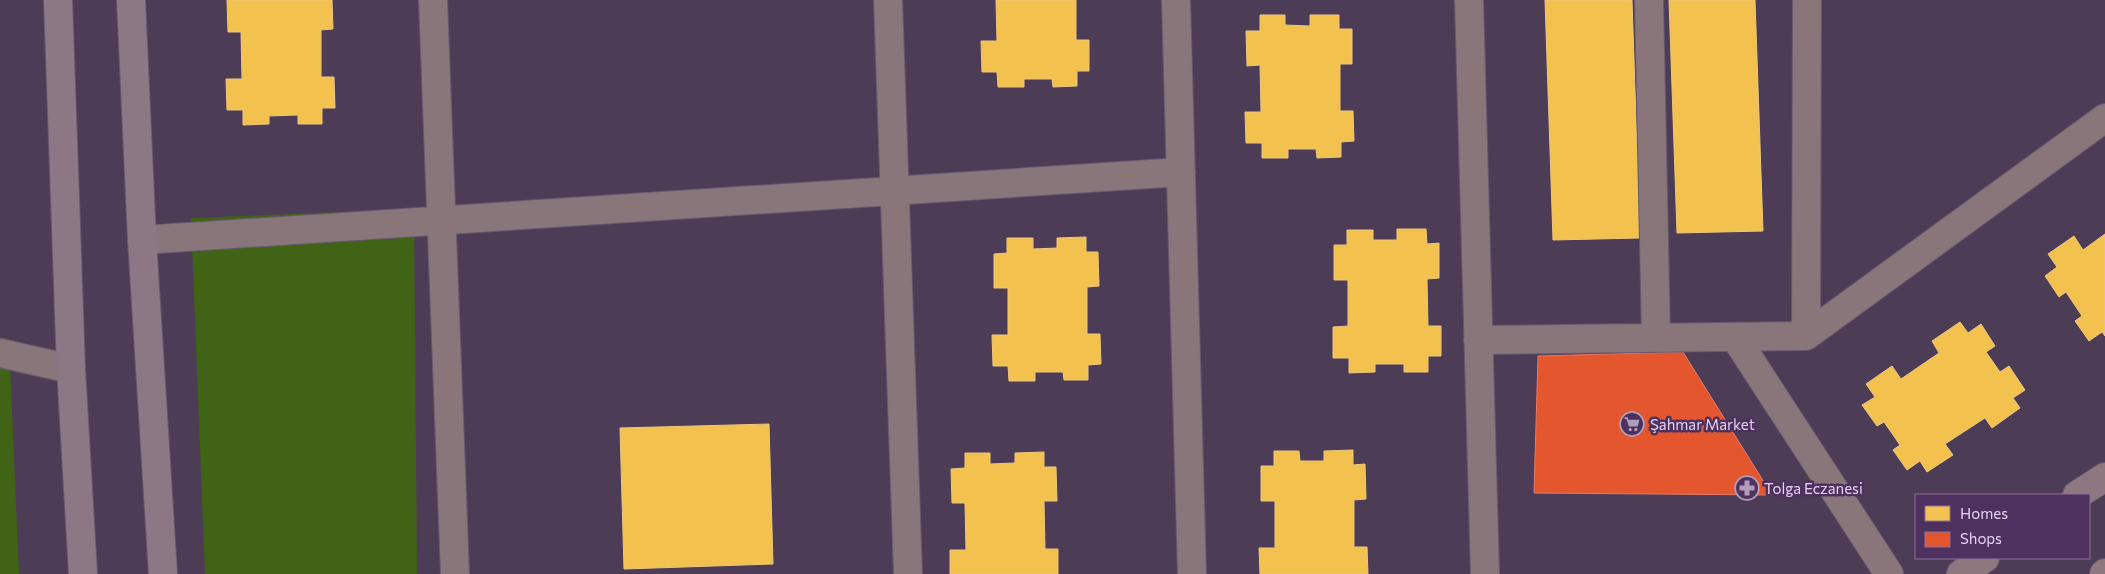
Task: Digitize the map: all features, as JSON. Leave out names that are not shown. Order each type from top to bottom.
[{"type":"highway","points":[[58,0],[71,369],[83,574]]},
{"type":"highway","points":[[131,0],[142,240],[163,574]]},
{"type":"main road","points":[[2079,494],[2105,477]]},
{"type":"main road","points":[[1961,574],[1984,559]]},
{"type":"street","points":[[433,0],[455,574]]},
{"type":"street","points":[[888,0],[908,574]]},
{"type":"street","points":[[1176,0],[1192,574]]},
{"type":"street","points":[[1469,0],[1485,574]]},
{"type":"street","points":[[1649,0],[1656,338]]},
{"type":"street","points":[[1806,336],[1807,0]]},
{"type":"street","points":[[1478,340],[1806,336],[2105,118]]},
{"type":"street","points":[[142,240],[1181,172]]},
{"type":"street","points":[[1735,337],[1889,574]]},
{"type":"street","points":[[0,353],[71,369]]},
{"type":"green space","points":[[414,209],[417,574],[205,574],[191,218]]},
{"type":"green space","points":[[0,337],[9,339],[19,574],[0,574]]},
{"type":"building: Homes","points":[[227,0],[332,0],[333,29],[321,30],[321,77],[334,77],[335,108],[322,108],[322,124],[298,124],[298,115],[269,116],[269,124],[243,125],[243,110],[227,110],[226,79],[242,79],[241,32],[228,32]]},
{"type":"building: Homes","points":[[996,0],[1076,0],[1076,40],[1089,40],[1089,71],[1077,71],[1077,86],[1053,87],[1052,79],[1024,79],[1024,87],[998,87],[997,72],[982,72],[981,41],[997,41]]},
{"type":"building: Homes","points":[[1545,0],[1632,0],[1640,238],[1553,240]]},
{"type":"building: Homes","points":[[1669,0],[1755,0],[1763,231],[1677,233]]},
{"type":"building: Homes","points":[[1260,15],[1285,15],[1285,25],[1310,26],[1310,15],[1339,15],[1339,29],[1352,29],[1352,64],[1340,64],[1340,111],[1353,111],[1354,141],[1341,142],[1341,157],[1317,158],[1316,149],[1288,149],[1288,158],[1262,158],[1262,143],[1246,143],[1245,112],[1261,112],[1260,65],[1247,66],[1246,31],[1260,31]]},
{"type":"building: Homes","points":[[1397,229],[1426,229],[1427,244],[1439,243],[1439,278],[1427,279],[1428,326],[1441,326],[1441,356],[1428,356],[1428,372],[1404,372],[1404,364],[1375,364],[1375,372],[1349,373],[1349,358],[1333,358],[1333,327],[1348,326],[1348,280],[1334,280],[1334,245],[1347,245],[1347,230],[1373,230],[1373,240],[1397,240]]},
{"type":"building: Homes","points":[[2105,234],[2105,336],[2102,332],[2089,341],[2075,321],[2082,316],[2066,292],[2059,297],[2045,276],[2057,267],[2048,254],[2074,236],[2083,250]]},
{"type":"building: Homes","points":[[1086,237],[1086,252],[1098,252],[1099,286],[1087,287],[1087,334],[1100,334],[1101,364],[1088,365],[1088,380],[1064,380],[1063,372],[1035,372],[1035,381],[1009,381],[1008,366],[993,366],[992,335],[1008,335],[1008,288],[994,288],[994,254],[1007,253],[1007,238],[1033,238],[1033,249],[1057,248],[1057,238]]},
{"type":"building: Homes","points":[[1960,322],[1968,333],[1981,324],[1995,346],[1986,352],[2000,372],[2009,366],[2025,390],[2013,398],[2020,408],[1992,428],[1985,418],[1945,444],[1953,455],[1927,472],[1920,461],[1907,470],[1893,450],[1900,445],[1884,422],[1877,426],[1862,405],[1875,397],[1866,384],[1892,366],[1901,379],[1939,353],[1932,341]]},
{"type":"building: Homes","points":[[769,424],[773,564],[624,569],[620,428]]},
{"type":"building: Homes","points":[[1353,450],[1353,465],[1365,464],[1366,499],[1354,500],[1354,547],[1367,547],[1368,574],[1260,574],[1259,548],[1275,548],[1275,501],[1261,501],[1261,466],[1274,466],[1274,451],[1299,451],[1300,461],[1324,461],[1324,451]]},
{"type":"building: Homes","points":[[1044,452],[1044,467],[1056,467],[1057,501],[1044,501],[1045,549],[1058,549],[1058,574],[950,574],[950,550],[966,550],[965,503],[952,503],[951,469],[965,468],[965,453],[990,453],[990,464],[1015,463],[1015,453]]},
{"type":"building: Shops","name":"Şahmar Market","points":[[1683,352],[1772,495],[1534,493],[1538,356]]},
{"type":"place","name":"Şahmar Market","points":[[1632,424]]},
{"type":"place","name":"Tolga Eczanesi","points":[[1747,488]]}]
